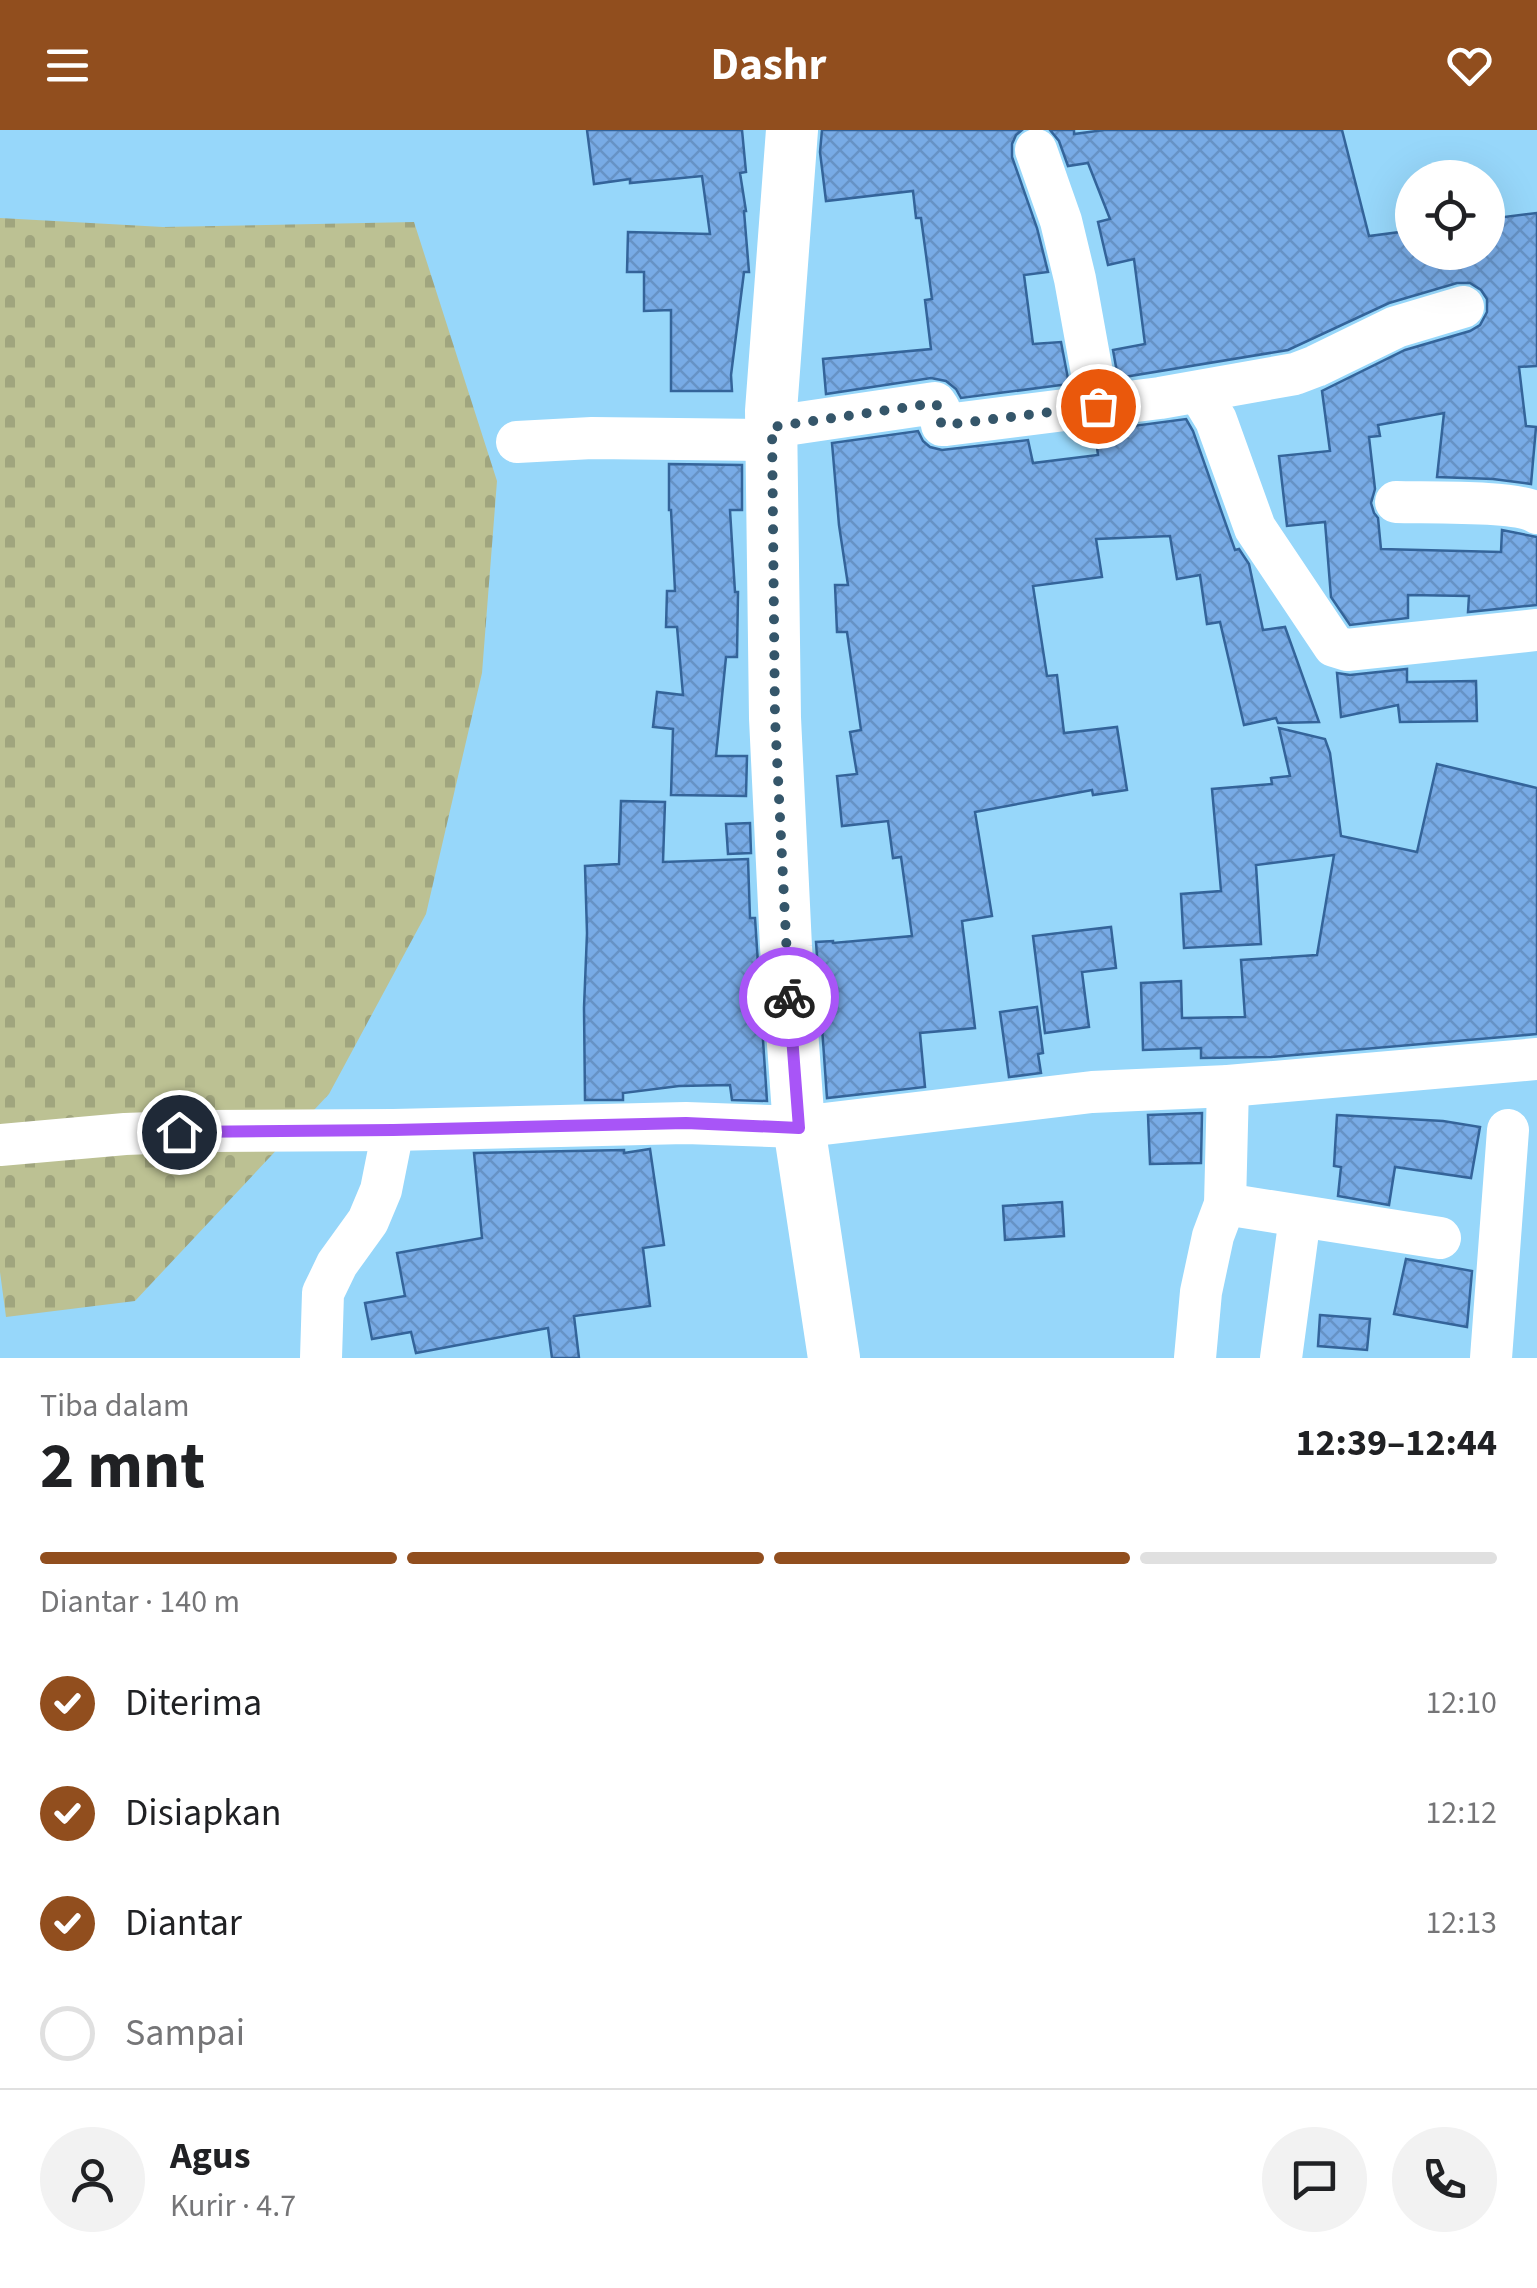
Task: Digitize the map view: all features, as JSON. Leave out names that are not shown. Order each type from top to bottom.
[{"type":"street","points":[[792,130],[773,392],[775,718],[799,1128],[834,1358]]},
{"type":"street","points":[[1036,150],[1076,278],[1098,406]]},
{"type":"street","points":[[517,442],[772,433],[935,403],[940,421],[946,425],[1199,392],[1295,374],[1396,327],[1463,307]]},
{"type":"street","points":[[1199,392],[1216,420],[1255,528],[1334,646],[1347,650],[1537,630]]},
{"type":"street","points":[[1396,502],[1529,508],[1537,513]]},
{"type":"street","points":[[0,1144],[125,1134],[686,1123],[799,1128],[1092,1092],[1228,1086],[1537,1060]]},
{"type":"street","points":[[1194,1358],[1201,1292],[1213,1236],[1225,1204],[1228,1086]]},
{"type":"street","points":[[322,1358],[323,1293],[337,1264],[368,1221],[381,1190],[393,1130]]},
{"type":"street","points":[[1490,1358],[1508,1130]]},
{"type":"street","points":[[1225,1204],[1440,1238]]},
{"type":"street","points":[[1281,1358],[1300,1217]]},
{"type":"green space","points":[[0,218],[163,227],[414,222],[497,481],[482,673],[426,914],[329,1094],[135,1301],[6,1317],[0,1272]]},
{"type":"building","points":[[587,130],[742,130],[746,172],[740,173],[749,272],[744,272],[732,391],[671,391],[671,310],[644,311],[644,272],[627,272],[628,232],[710,234],[702,176],[594,184]]},
{"type":"building","points":[[822,130],[1022,130],[1012,144],[1012,157],[1048,272],[1024,275],[1033,344],[1061,342],[1069,384],[961,398],[946,381],[931,378],[826,394],[823,359],[931,349],[925,300],[932,299],[921,218],[916,218],[913,191],[826,201],[820,152]]},
{"type":"building","points":[[1050,130],[1074,130],[1074,134],[1104,130],[1342,130],[1369,236],[1395,233],[1395,270],[1505,270],[1505,217],[1537,213],[1537,366],[1519,367],[1526,426],[1536,427],[1531,484],[1437,477],[1444,413],[1378,425],[1380,436],[1369,437],[1375,489],[1371,503],[1378,518],[1381,549],[1501,552],[1502,530],[1537,537],[1537,605],[1468,612],[1469,596],[1408,595],[1408,618],[1350,625],[1331,597],[1325,522],[1287,526],[1279,456],[1330,451],[1322,391],[1405,350],[1480,325],[1487,312],[1487,299],[1481,290],[1470,283],[1457,283],[1389,303],[1288,350],[1118,378],[1113,350],[1145,344],[1134,259],[1108,265],[1098,222],[1110,219],[1088,163],[1068,166],[1059,141]]},
{"type":"building","points":[[1186,419],[1235,550],[1239,549],[1249,564],[1263,630],[1285,627],[1319,722],[1278,723],[1276,718],[1244,725],[1220,622],[1207,624],[1200,575],[1177,579],[1170,536],[1096,539],[1102,577],[1033,586],[1047,676],[1057,675],[1064,733],[1117,727],[1127,790],[1093,795],[1092,790],[975,812],[992,916],[962,921],[975,1028],[920,1033],[925,1087],[827,1098],[816,942],[912,936],[901,857],[893,858],[888,821],[842,826],[837,776],[857,774],[850,732],[861,730],[847,632],[837,632],[835,585],[848,585],[832,443],[918,431],[930,447],[942,450],[1028,440],[1033,463],[1098,455],[1095,431]]},
{"type":"building","points":[[669,464],[742,465],[742,510],[730,510],[738,592],[737,657],[726,657],[716,756],[747,756],[746,796],[671,795],[673,729],[653,727],[657,692],[683,695],[677,627],[666,627],[667,591],[675,591]]},
{"type":"building","points":[[1407,669],[1407,682],[1476,681],[1477,721],[1400,722],[1398,705],[1341,717],[1337,673]]},
{"type":"building","points":[[1279,728],[1325,739],[1341,836],[1417,852],[1437,764],[1537,788],[1537,1034],[1271,1057],[1201,1058],[1201,1048],[1143,1050],[1141,983],[1181,981],[1182,1018],[1245,1017],[1241,960],[1317,955],[1334,855],[1256,865],[1261,944],[1184,948],[1181,894],[1221,891],[1212,789],[1272,784],[1271,778],[1290,776]]},
{"type":"building","points":[[621,801],[665,802],[663,862],[748,859],[767,1101],[732,1100],[730,1085],[679,1086],[623,1093],[623,1100],[585,1100],[585,866],[619,864]]},
{"type":"building","points":[[750,823],[751,853],[728,854],[726,824]]},
{"type":"building","points":[[1111,927],[1116,968],[1082,972],[1089,1027],[1045,1033],[1033,936]]},
{"type":"building","points":[[1037,1007],[1043,1053],[1038,1054],[1041,1073],[1009,1077],[1000,1012]]},
{"type":"building","points":[[1202,1113],[1201,1163],[1150,1164],[1148,1115]]},
{"type":"building","points":[[1337,1115],[1480,1127],[1471,1178],[1395,1167],[1389,1205],[1338,1196],[1341,1167],[1334,1166]]},
{"type":"building","points":[[650,1149],[664,1245],[643,1248],[650,1306],[574,1316],[579,1358],[552,1358],[548,1328],[416,1353],[411,1332],[372,1339],[365,1303],[405,1296],[397,1253],[482,1238],[474,1153],[624,1153]]},
{"type":"building","points":[[1062,1202],[1064,1236],[1005,1240],[1003,1206]]},
{"type":"building","points":[[1406,1259],[1472,1271],[1467,1327],[1394,1314]]},
{"type":"building","points":[[1320,1315],[1370,1319],[1367,1350],[1318,1346]]},
{"type":"way so far","points":[[789,997],[775,718],[772,427],[935,403],[942,425],[1098,406]]},
{"type":"route","points":[[179,1132],[686,1123],[799,1128],[789,997]]}]
